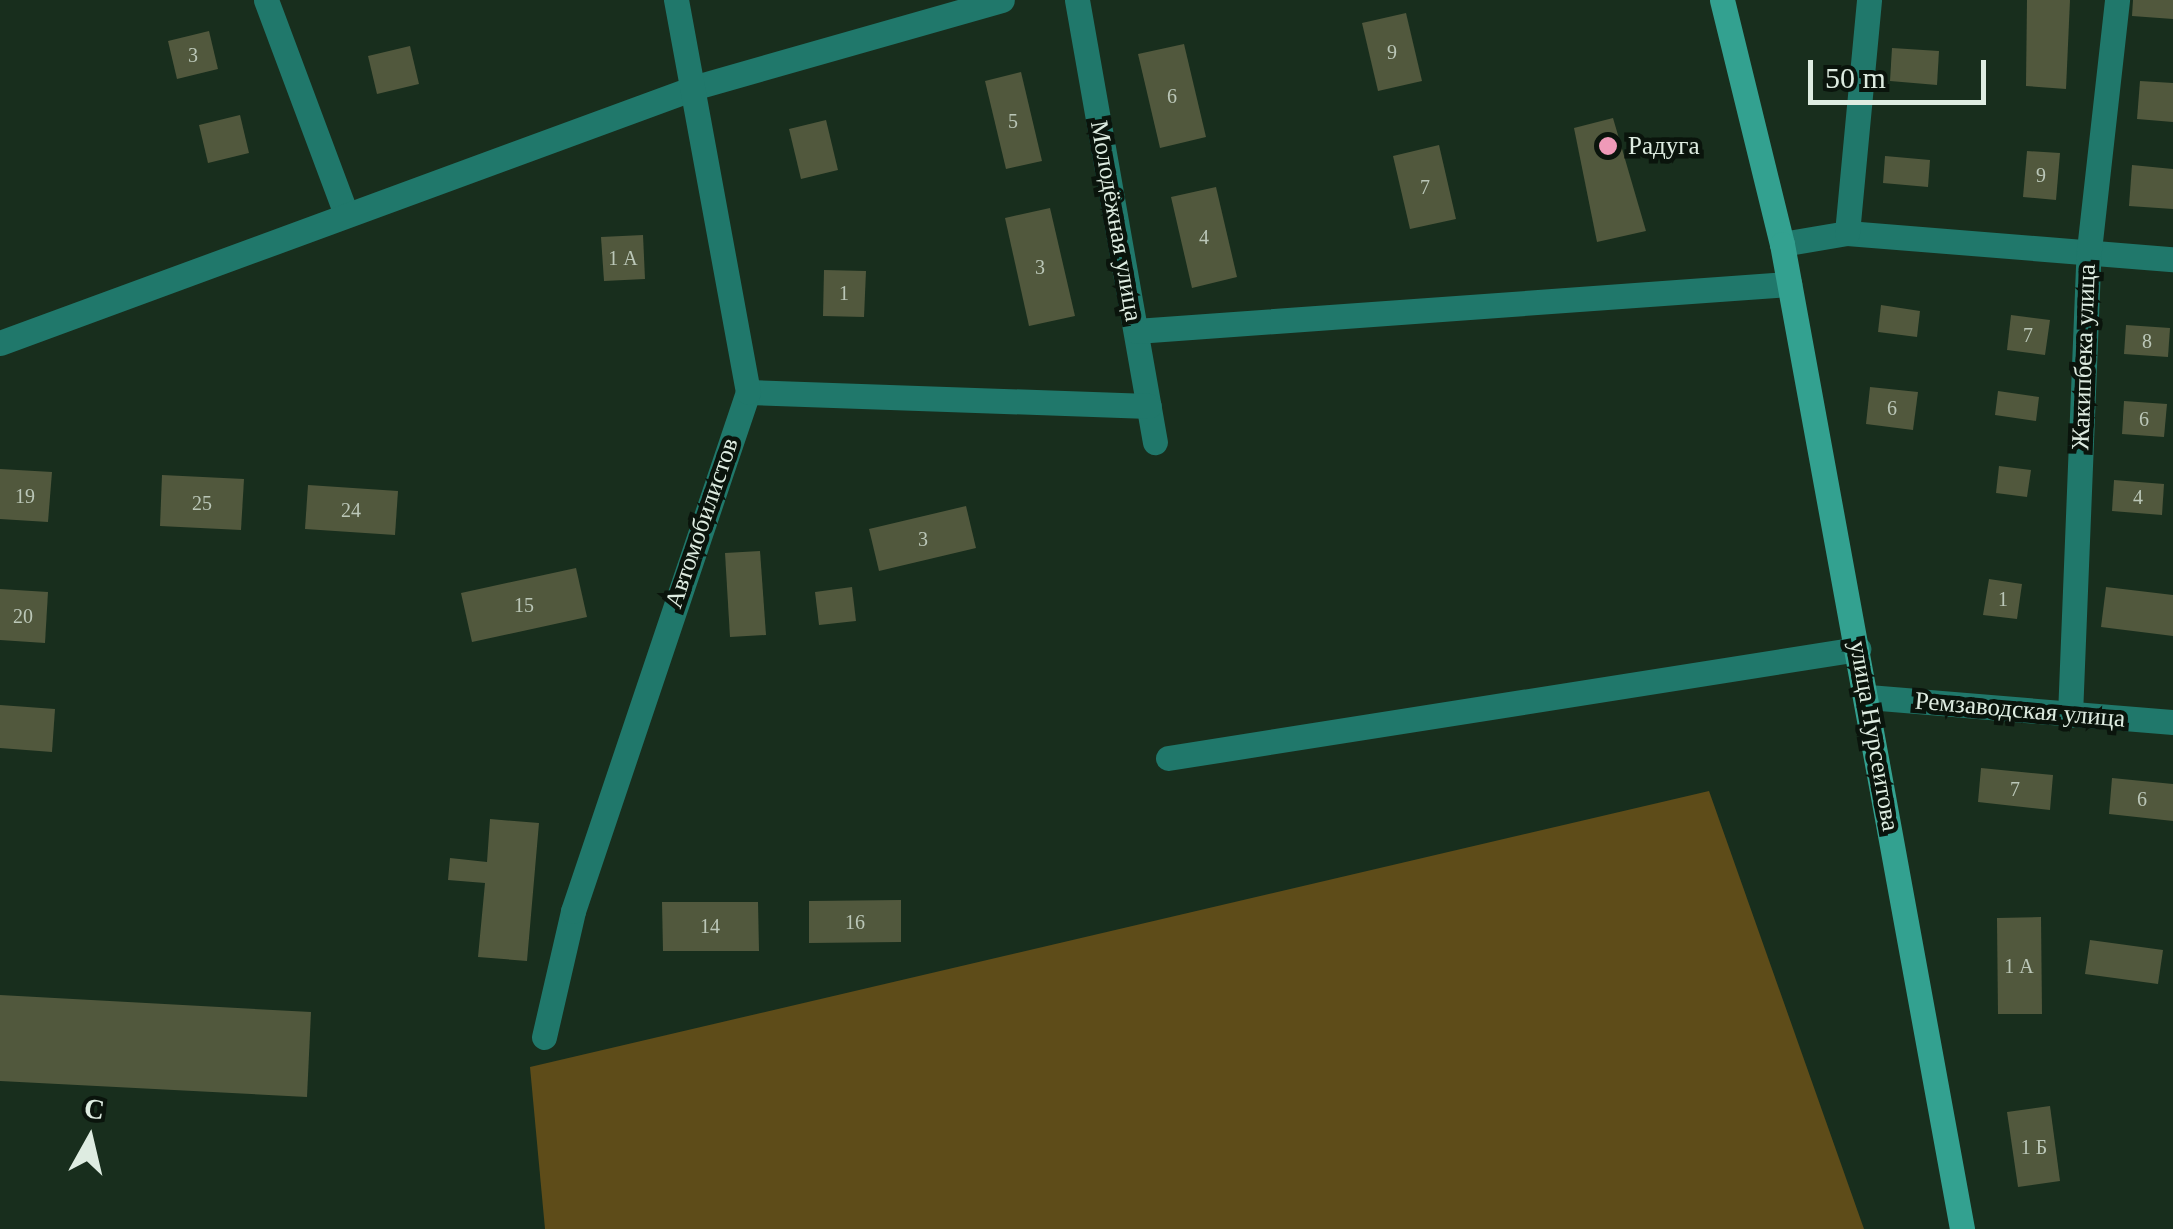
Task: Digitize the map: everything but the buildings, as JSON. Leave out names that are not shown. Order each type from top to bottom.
[{"type":"main road","name":"улица Нурсеитова","points":[[1722,0],[1782,244],[1868,697],[1962,1229]]},
{"type":"street","points":[[266,0],[346,214]]},
{"type":"street","name":"Автомобилистов","points":[[544,1038],[572,911],[748,392],[696,87],[676,0]]},
{"type":"street","points":[[0,343],[696,87],[1002,0]]},
{"type":"street","name":"Молодёжная улица","points":[[1077,0],[1156,442]]},
{"type":"street","points":[[1848,234],[1869,0]]},
{"type":"street","name":"Жакипбека улица","points":[[2070,714],[2089,250],[2117,0]]},
{"type":"street","points":[[1782,244],[1848,234],[2173,259]]},
{"type":"street","points":[[1136,332],[1789,284]]},
{"type":"street","points":[[748,392],[1149,406]]},
{"type":"street","points":[[1168,758],[1858,649]]},
{"type":"street","name":"Ремзаводская улица","points":[[1868,697],[2173,722]]},
{"type":"shaded area","points":[[1709,791],[1864,1229],[545,1229],[530,1067]]},
{"type":"place","name":"Радуга","points":[[1608,146]]}]
